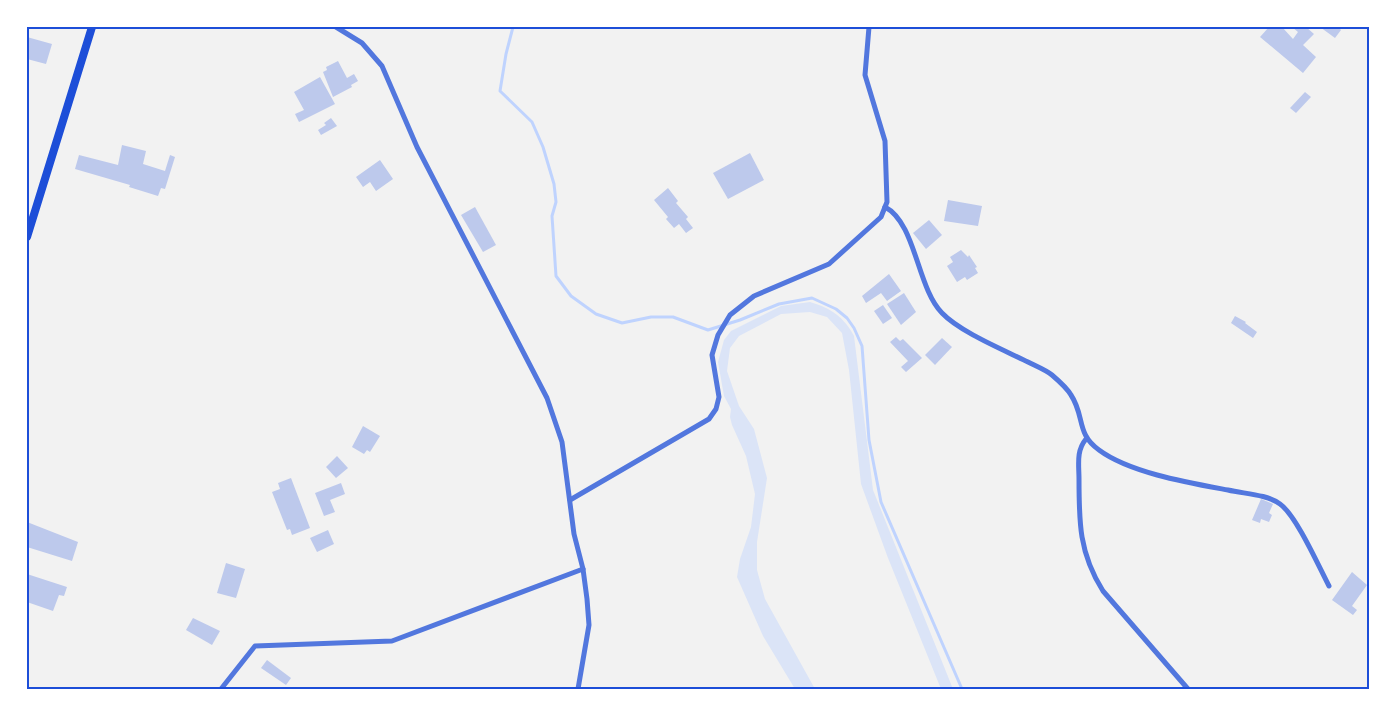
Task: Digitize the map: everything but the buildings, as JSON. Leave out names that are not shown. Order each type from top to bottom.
[{"type":"main road","points":[[27,237],[92,27]]},
{"type":"street","points":[[336,27],[362,43],[382,66],[417,147],[547,398],[562,442],[574,534],[583,569],[587,598],[589,625],[578,689]]},
{"type":"street","points":[[570,500],[709,419],[716,410],[719,397],[712,355],[718,335],[730,315],[754,296],[829,264],[882,217],[887,202],[885,141],[865,75],[869,27]]},
{"type":"street","points":[[885,207],[892,211],[902,224],[931,297],[942,314],[964,330],[1051,374],[1071,395],[1086,439],[1100,451],[1129,466],[1195,484],[1266,497],[1281,505],[1291,516],[1329,586]]},
{"type":"street","points":[[1086,439],[1079,454],[1079,525],[1093,575],[1103,591],[1188,689]]},
{"type":"street","points":[[221,689],[255,646],[392,640],[583,569]]},
{"type":"shaded area","points":[[810,302],[836,314],[854,336],[873,490],[953,689],[941,689],[861,484],[849,370],[842,333],[827,317],[810,312],[781,314],[739,336],[730,348],[727,371],[739,406],[754,429],[767,478],[757,542],[757,570],[765,599],[815,689],[795,689],[763,636],[737,577],[740,559],[751,527],[755,494],[746,456],[732,425],[731,409],[724,396],[718,362],[724,340],[731,331],[781,306]]},
{"type":"waterway","points":[[513,27],[500,91],[532,122],[543,147],[554,184],[556,202],[552,216],[556,276],[571,296],[596,314],[622,323],[651,317],[673,317],[708,330],[779,304],[812,298],[836,309],[854,328],[862,346],[869,440],[881,502],[962,689]]}]
